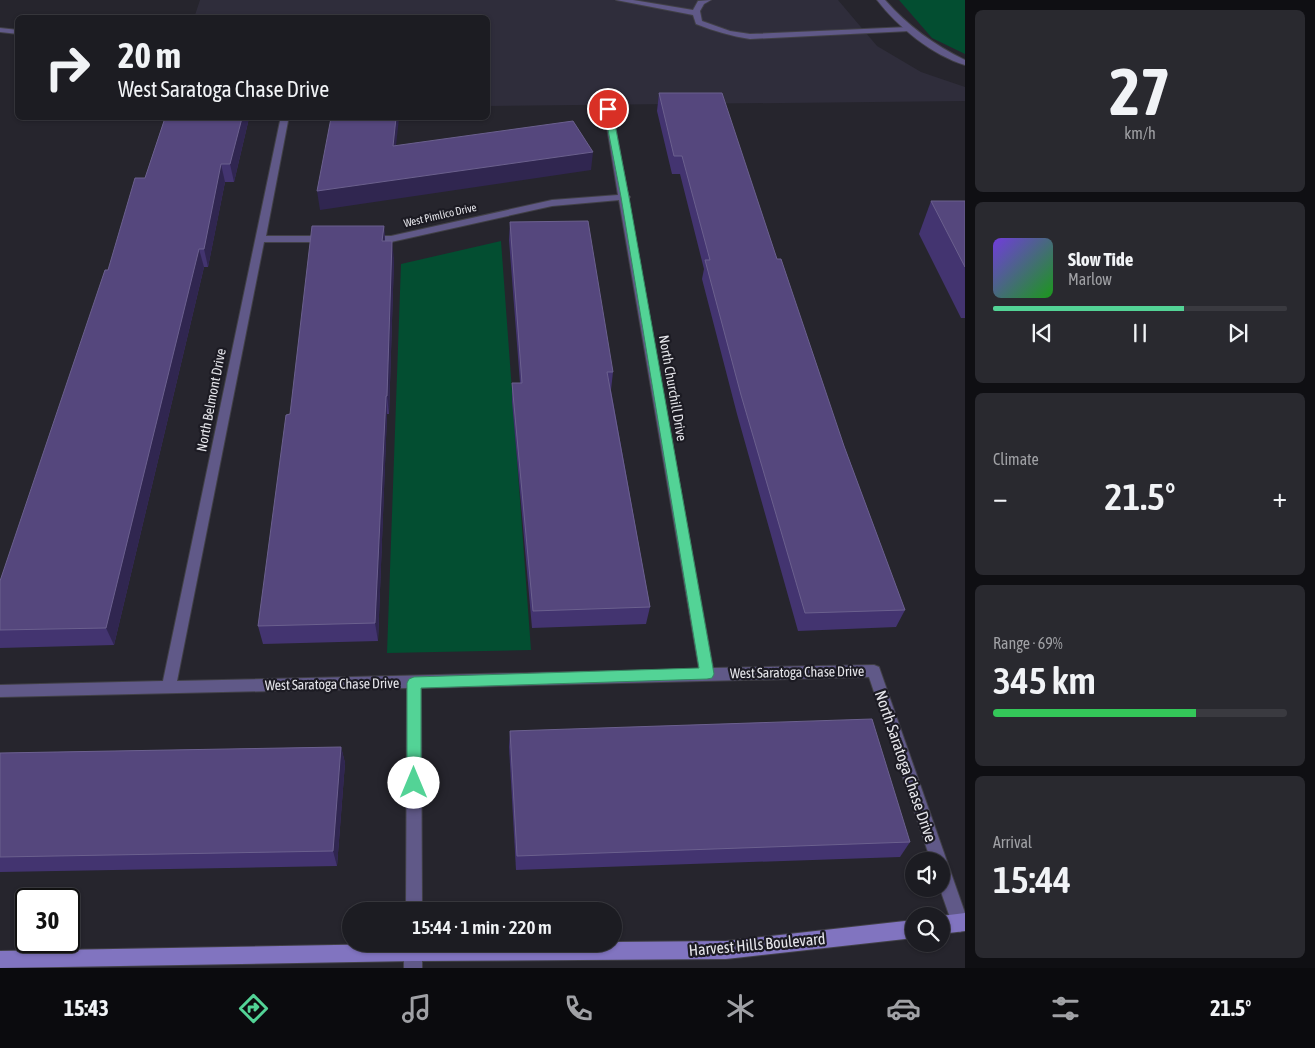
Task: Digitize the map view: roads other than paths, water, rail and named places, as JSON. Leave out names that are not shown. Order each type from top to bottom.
[{"type":"street","points":[[620,0],[697,13]]},
{"type":"street","points":[[707,0],[701,3],[696,11],[699,22],[720,32],[741,36],[758,37],[909,29]]},
{"type":"street","points":[[881,0],[893,15],[909,29],[940,52],[965,63]]},
{"type":"street","points":[[0,30],[15,32]]},
{"type":"street","name":"North Churchill Drive","points":[[608,109],[625,197],[707,674]]},
{"type":"street","name":"North Belmont Drive","points":[[168,686],[284,121]]},
{"type":"street","name":"West Pimlico Drive","points":[[354,239],[391,239],[552,203],[625,197]]},
{"type":"street","points":[[259,239],[336,239]]},
{"type":"street","name":"West Saratoga Chase Drive","points":[[0,691],[874,671]]},
{"type":"street","name":"North Saratoga Chase Drive","points":[[874,671],[936,852]]},
{"type":"street","points":[[414,683],[414,902]]},
{"type":"street","points":[[950,891],[963,922],[950,924]]},
{"type":"street","name":"Harvest Hills Boulevard","points":[[0,960],[726,950],[905,930]]}]
